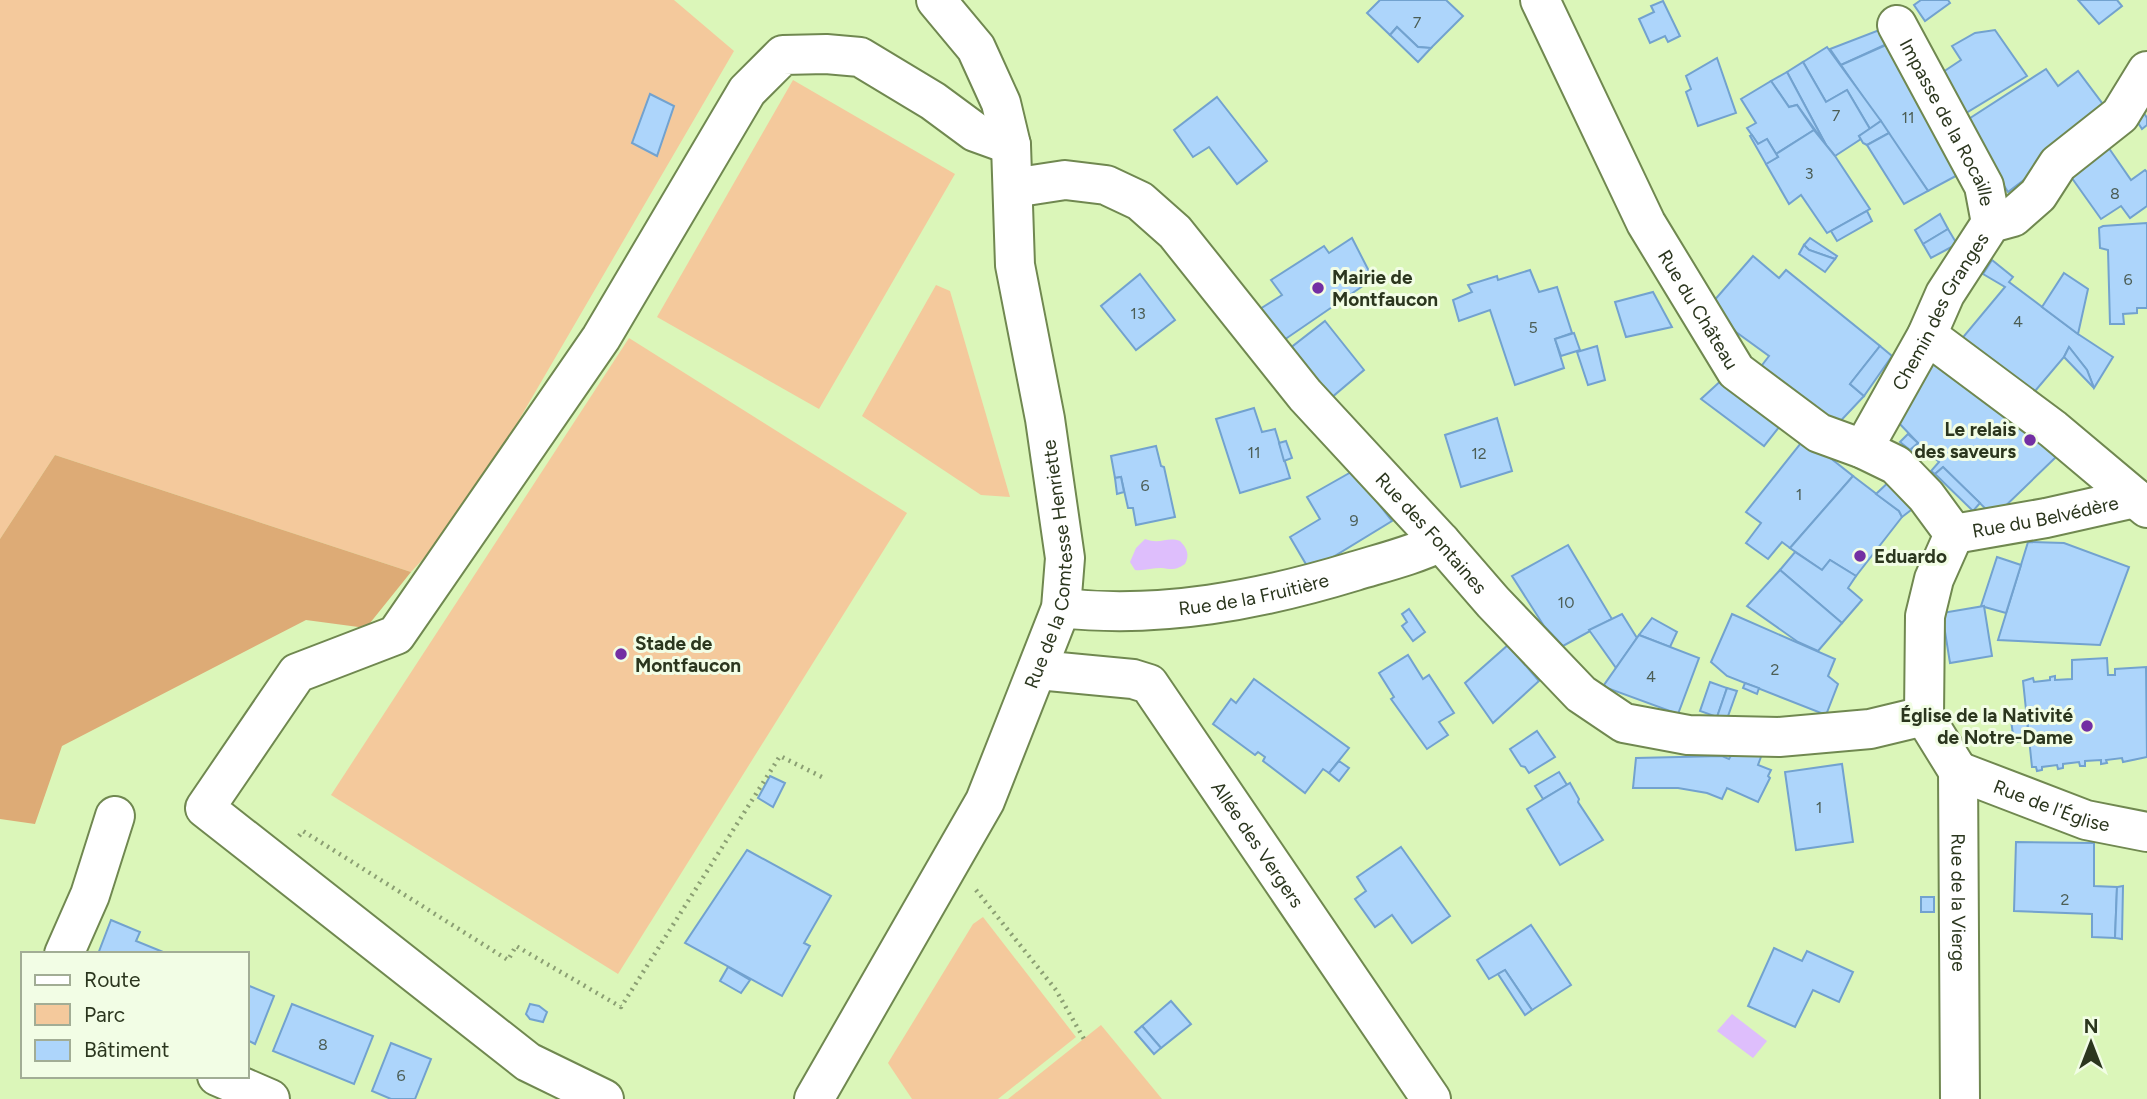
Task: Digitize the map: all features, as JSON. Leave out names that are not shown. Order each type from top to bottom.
[{"type":"street","name":"Rue de la Comtesse Henriette","points":[[814,1099],[985,801],[1061,608],[1065,558],[1045,419],[1015,265],[1011,145],[1001,103],[976,48],[936,0]]},
{"type":"street","name":"Rue du Château","points":[[1540,0],[1646,223],[1736,371],[1819,433],[1863,449],[1896,466],[1926,496],[1954,534]]},
{"type":"street","name":"Impasse de la Rocaille","points":[[1897,25],[1984,186],[1991,223]]},
{"type":"street","points":[[604,1099],[528,1062],[205,808],[296,673],[396,635],[601,338],[747,91],[783,55],[826,54],[860,57],[933,101],[975,132],[1011,145]]},
{"type":"street","name":"Chemin des Granges","points":[[1863,449],[1927,335],[1945,294],[1991,223],[2013,216],[2038,195],[2058,164],[2120,115],[2147,71]]},
{"type":"street","name":"Rue des Fontaines","points":[[1013,188],[1065,180],[1106,185],[1140,201],[1175,232],[1306,395],[1493,602],[1581,694],[1624,723],[1688,736],[1779,737],[1870,729],[1924,716]]},
{"type":"street","points":[[1927,335],[2053,429],[2141,503]]},
{"type":"street","name":"Rue du Belvédère","points":[[1954,534],[2141,503]]},
{"type":"street","points":[[1954,534],[1934,579],[1925,615],[1924,716],[1958,771]]},
{"type":"street","name":"Rue de la Fruitière","points":[[1061,608],[1099,612],[1229,603],[1328,579],[1419,552],[1441,542]]},
{"type":"street","name":"Allée des Vergers","points":[[1038,670],[1133,679],[1149,684],[1432,1099]]},
{"type":"street","name":"Rue de l'Église","points":[[1958,771],[2086,820],[2147,832]]},
{"type":"street","name":"Rue de la Vierge","points":[[1958,771],[1960,1099]]},
{"type":"street","points":[[65,952],[90,895],[115,816]]},
{"type":"street","points":[[222,1078],[270,1099]]},
{"type":"path","points":[[276,864],[303,831],[508,960],[516,946],[621,1007],[780,756],[824,778]]},
{"type":"path","points":[[946,870],[975,889],[1056,990],[1084,1039]]},
{"type":"green space","points":[[0,0],[674,0],[734,51],[463,516],[411,572],[55,455],[0,539]]},
{"type":"green space","points":[[793,80],[955,174],[819,409],[657,317]]},
{"type":"green space","points":[[936,285],[950,291],[1010,497],[981,495],[862,416]]},
{"type":"green space","name":"Stade de Montfaucon","points":[[629,338],[907,513],[618,974],[331,795]]},
{"type":"green space","points":[[983,917],[1076,1037],[998,1099],[912,1099],[888,1063],[973,924]]},
{"type":"green space","points":[[1101,1025],[1162,1099],[1008,1099]]},
{"type":"shaded area","points":[[55,455],[411,572],[366,628],[306,620],[62,746],[35,824],[0,819],[0,539]]},
{"type":"shaded area","points":[[1145,539],[1180,541],[1187,552],[1185,564],[1173,569],[1135,570],[1130,562],[1136,548]]},
{"type":"shaded area","points":[[1732,1014],[1767,1041],[1753,1058],[1717,1031]]},
{"type":"building","points":[[1380,0],[1446,0],[1463,16],[1431,48],[1418,47],[1397,27],[1390,35],[1367,13]]},
{"type":"building","points":[[1921,0],[1948,0],[1950,3],[1925,21],[1914,5]]},
{"type":"building","points":[[2078,0],[2117,0],[2122,6],[2099,24]]},
{"type":"building","points":[[1663,1],[1680,36],[1668,42],[1665,36],[1650,43],[1639,19],[1654,12],[1651,6]]},
{"type":"building","points":[[1397,27],[1418,47],[1431,48],[1418,62],[1390,35]]},
{"type":"building","points":[[1882,29],[1889,43],[1841,65],[1830,49]]},
{"type":"building","points":[[1995,30],[2027,76],[1961,116],[1937,76],[1961,60],[1952,46],[1975,33]]},
{"type":"building","points":[[1895,41],[1967,170],[1928,191],[1841,65]]},
{"type":"building","points":[[1827,47],[1881,121],[1870,129],[1847,90],[1826,102],[1803,62]]},
{"type":"building","points":[[1717,58],[1736,113],[1698,126],[1686,92],[1691,89],[1686,76]]},
{"type":"building","points":[[1803,62],[1826,102],[1847,90],[1870,129],[1859,136],[1861,139],[1835,156],[1826,145],[1787,72]]},
{"type":"building","points":[[2046,69],[2058,86],[2078,71],[2105,107],[2041,167],[2008,192],[1964,122]]},
{"type":"building","points":[[1787,72],[1826,145],[1797,105],[1789,107],[1771,81]]},
{"type":"building","points":[[1771,81],[1789,107],[1797,105],[1814,130],[1776,154],[1767,139],[1758,144],[1747,128],[1756,123],[1741,99]]},
{"type":"building","points":[[650,94],[674,106],[657,156],[632,143]]},
{"type":"building","points":[[1217,97],[1267,161],[1237,184],[1209,147],[1193,157],[1174,130]]},
{"type":"building","points":[[2142,110],[2147,118],[2147,125],[2142,129],[2133,115]]},
{"type":"building","points":[[1881,121],[1889,133],[1867,145],[1863,143],[1859,136]]},
{"type":"building","points":[[1814,130],[1870,209],[1827,233],[1801,195],[1789,204],[1766,164],[1778,157],[1776,154]]},
{"type":"building","points":[[1889,133],[1928,191],[1904,204],[1867,145]]},
{"type":"building","points":[[1752,135],[1758,144],[1767,139],[1778,157],[1766,164],[1750,136]]},
{"type":"building","points":[[2106,144],[2131,180],[2145,170],[2147,172],[2147,206],[2130,218],[2121,206],[2101,219],[2069,174]]},
{"type":"building","points":[[1867,211],[1872,221],[1837,241],[1831,231]]},
{"type":"building","points":[[1940,214],[1948,229],[1923,244],[1915,230]]},
{"type":"building","points":[[2147,223],[2147,308],[2137,308],[2137,313],[2123,314],[2124,324],[2110,324],[2108,250],[2100,248],[2099,228]]},
{"type":"building","points":[[1948,229],[1957,244],[1931,258],[1923,244]]},
{"type":"building","name":"Mairie de Montfaucon","points":[[1352,238],[1373,279],[1284,340],[1260,309],[1282,295],[1271,280],[1324,246],[1329,253]]},
{"type":"building","points":[[1810,238],[1837,256],[1835,259],[1809,250],[1804,245]]},
{"type":"building","points":[[1804,245],[1809,250],[1835,259],[1825,272],[1799,254]]},
{"type":"building","points":[[1753,256],[1779,278],[1786,270],[1880,346],[1850,384],[1864,396],[1834,428],[1756,373],[1769,356],[1736,332],[1712,303]]},
{"type":"building","points":[[1992,260],[2013,277],[2009,282],[2113,357],[2094,388],[2087,370],[2069,347],[2064,357],[2030,397],[1959,342],[2005,287],[1983,274]]},
{"type":"building","points":[[1530,270],[1539,292],[1557,287],[1572,333],[1555,339],[1564,368],[1515,385],[1490,310],[1459,321],[1453,300],[1472,292],[1468,285],[1497,276],[1498,280]]},
{"type":"building","points":[[2064,273],[2088,289],[2078,334],[2042,307]]},
{"type":"building","points":[[1140,274],[1175,320],[1136,350],[1101,306]]},
{"type":"building","points":[[1653,292],[1672,327],[1626,337],[1615,302]]},
{"type":"building","points":[[1325,321],[1364,370],[1331,398],[1289,349]]},
{"type":"building","points":[[1574,333],[1580,350],[1561,356],[1555,339]]},
{"type":"building","points":[[1597,346],[1605,380],[1588,385],[1577,352]]},
{"type":"building","points":[[1880,346],[1892,356],[1864,396],[1850,384]]},
{"type":"building","points":[[2069,347],[2087,370],[2094,388],[2064,357]]},
{"type":"building","points":[[1935,353],[2057,456],[1994,517],[1943,467],[1935,474],[1931,471],[1939,462],[1923,447],[1915,455],[1910,450],[1918,443],[1897,421]]},
{"type":"building","points":[[1725,377],[1783,422],[1764,446],[1701,399]]},
{"type":"building","points":[[1254,408],[1262,432],[1275,429],[1290,478],[1240,493],[1216,419]]},
{"type":"building","points":[[1497,418],[1512,471],[1461,487],[1445,435]]},
{"type":"building","points":[[1908,434],[1918,443],[1910,450],[1900,442]]},
{"type":"building","points":[[1805,438],[1853,476],[1790,548],[1782,542],[1768,559],[1746,543],[1761,523],[1746,512]]},
{"type":"building","points":[[1286,441],[1292,458],[1284,461],[1279,443]]},
{"type":"building","points":[[1156,446],[1161,466],[1164,467],[1175,517],[1136,525],[1133,508],[1128,508],[1121,477],[1115,478],[1111,456]]},
{"type":"building","points":[[1943,467],[1980,503],[1973,511],[1935,474]]},
{"type":"building","points":[[1353,471],[1392,521],[1310,571],[1290,537],[1320,519],[1307,497]]},
{"type":"building","points":[[1853,476],[1899,511],[1902,517],[1856,576],[1830,560],[1822,570],[1790,548]]},
{"type":"building","points":[[1121,477],[1124,492],[1117,494],[1115,478]]},
{"type":"building","points":[[1894,477],[1915,507],[1902,517],[1899,511],[1876,494]]},
{"type":"building","points":[[2028,542],[2064,543],[2129,567],[2100,645],[1998,640]]},
{"type":"building","points":[[1568,545],[1612,619],[1563,646],[1544,626],[1512,576]]},
{"type":"building","points":[[1795,552],[1822,570],[1830,560],[1856,576],[1848,588],[1862,600],[1842,623],[1780,570]]},
{"type":"building","points":[[1997,557],[2021,565],[2006,613],[1981,606]]},
{"type":"building","points":[[1780,570],[1842,623],[1818,651],[1798,642],[1747,606]]},
{"type":"building","points":[[1984,606],[1992,656],[1950,663],[1942,613]]},
{"type":"building","points":[[1409,609],[1425,632],[1413,641],[1402,626],[1407,622],[1402,614]]},
{"type":"building","points":[[1622,614],[1637,638],[1616,668],[1589,630]]},
{"type":"building","points":[[1732,614],[1835,659],[1828,676],[1838,684],[1826,715],[1727,676],[1711,662]]},
{"type":"building","points":[[1652,618],[1677,632],[1670,647],[1639,635]]},
{"type":"building","points":[[1639,635],[1699,658],[1678,714],[1604,685]]},
{"type":"building","points":[[1508,645],[1539,681],[1493,723],[1465,683]]},
{"type":"building","points":[[1408,655],[1423,679],[1429,675],[1454,713],[1439,722],[1448,735],[1427,749],[1391,699],[1394,697],[1379,673]]},
{"type":"building","name":"Église de la Nativité de Notre-Dame","points":[[2107,658],[2108,675],[2115,675],[2115,669],[2146,667],[2147,757],[2123,762],[2122,758],[2106,760],[2107,763],[2101,764],[2101,760],[2085,761],[2085,766],[2080,766],[2079,762],[2063,764],[2063,768],[2058,769],[2057,765],[2042,767],[2042,770],[2037,771],[2036,767],[2032,767],[2023,681],[2033,678],[2034,682],[2050,680],[2050,677],[2055,676],[2055,680],[2072,679],[2072,660]]},
{"type":"building","points":[[1254,679],[1349,748],[1329,773],[1323,769],[1305,793],[1263,761],[1265,757],[1258,752],[1255,755],[1213,724],[1231,699],[1236,703]]},
{"type":"building","points":[[1710,682],[1727,688],[1717,717],[1700,711]]},
{"type":"building","points":[[1745,683],[1759,688],[1757,694],[1743,688]]},
{"type":"building","points":[[1727,688],[1737,691],[1728,716],[1717,717]]},
{"type":"building","points":[[2026,711],[2029,740],[2014,742],[2010,713]]},
{"type":"building","points":[[1537,731],[1555,757],[1529,773],[1510,749]]},
{"type":"building","points":[[1733,752],[1762,754],[1758,765],[1771,770],[1758,802],[1727,788],[1722,799],[1707,793],[1678,788],[1633,788],[1636,758],[1722,756],[1729,759]]},
{"type":"building","points":[[1339,761],[1349,768],[1339,781],[1329,773]]},
{"type":"building","points":[[1842,764],[1853,842],[1796,850],[1785,772]]},
{"type":"building","points":[[1559,772],[1567,785],[1543,799],[1535,786]]},
{"type":"building","points":[[770,776],[785,783],[773,807],[758,798]]},
{"type":"building","points":[[1570,783],[1578,802],[1603,840],[1560,865],[1527,809]]},
{"type":"building","points":[[2016,842],[2094,843],[2094,886],[2117,887],[2115,938],[2092,937],[2092,914],[2014,911]]},
{"type":"building","points":[[1401,847],[1450,916],[1412,943],[1392,915],[1375,927],[1355,899],[1366,891],[1357,877]]},
{"type":"building","points":[[747,850],[831,896],[804,943],[810,946],[782,996],[685,943]]},
{"type":"building","points":[[2123,886],[2122,939],[2115,938],[2117,887]]},
{"type":"building","points":[[1921,897],[1934,897],[1934,912],[1921,912]]},
{"type":"building","points":[[111,920],[140,932],[136,941],[163,952],[99,952]]},
{"type":"building","points":[[1531,925],[1571,985],[1532,1010],[1505,970],[1489,979],[1477,960]]},
{"type":"building","points":[[1774,948],[1802,961],[1807,951],[1853,972],[1839,1002],[1813,990],[1795,1027],[1748,1006]]},
{"type":"building","points":[[728,967],[750,980],[741,993],[720,981]]},
{"type":"building","points":[[1505,970],[1532,1010],[1525,1015],[1498,974]]},
{"type":"building","points":[[248,985],[274,996],[255,1044],[248,1040]]},
{"type":"building","points":[[1171,1001],[1191,1024],[1161,1048],[1142,1026]]},
{"type":"building","points":[[292,1004],[373,1036],[354,1084],[273,1051]]},
{"type":"building","points":[[530,1004],[547,1012],[543,1022],[530,1019],[526,1014]]},
{"type":"building","points":[[1142,1026],[1161,1048],[1154,1054],[1135,1032]]},
{"type":"building","points":[[391,1043],[431,1059],[415,1099],[391,1099],[372,1091]]},
{"type":"place","name":"Mairie de Montfaucon","points":[[1318,288]]},
{"type":"place","name":"Le relais des saveurs","points":[[2030,440]]},
{"type":"place","name":"Eduardo","points":[[1860,556]]},
{"type":"place","name":"Stade de Montfaucon","points":[[621,654]]},
{"type":"place","name":"Église de la Nativité de Notre-Dame","points":[[2087,726]]}]
